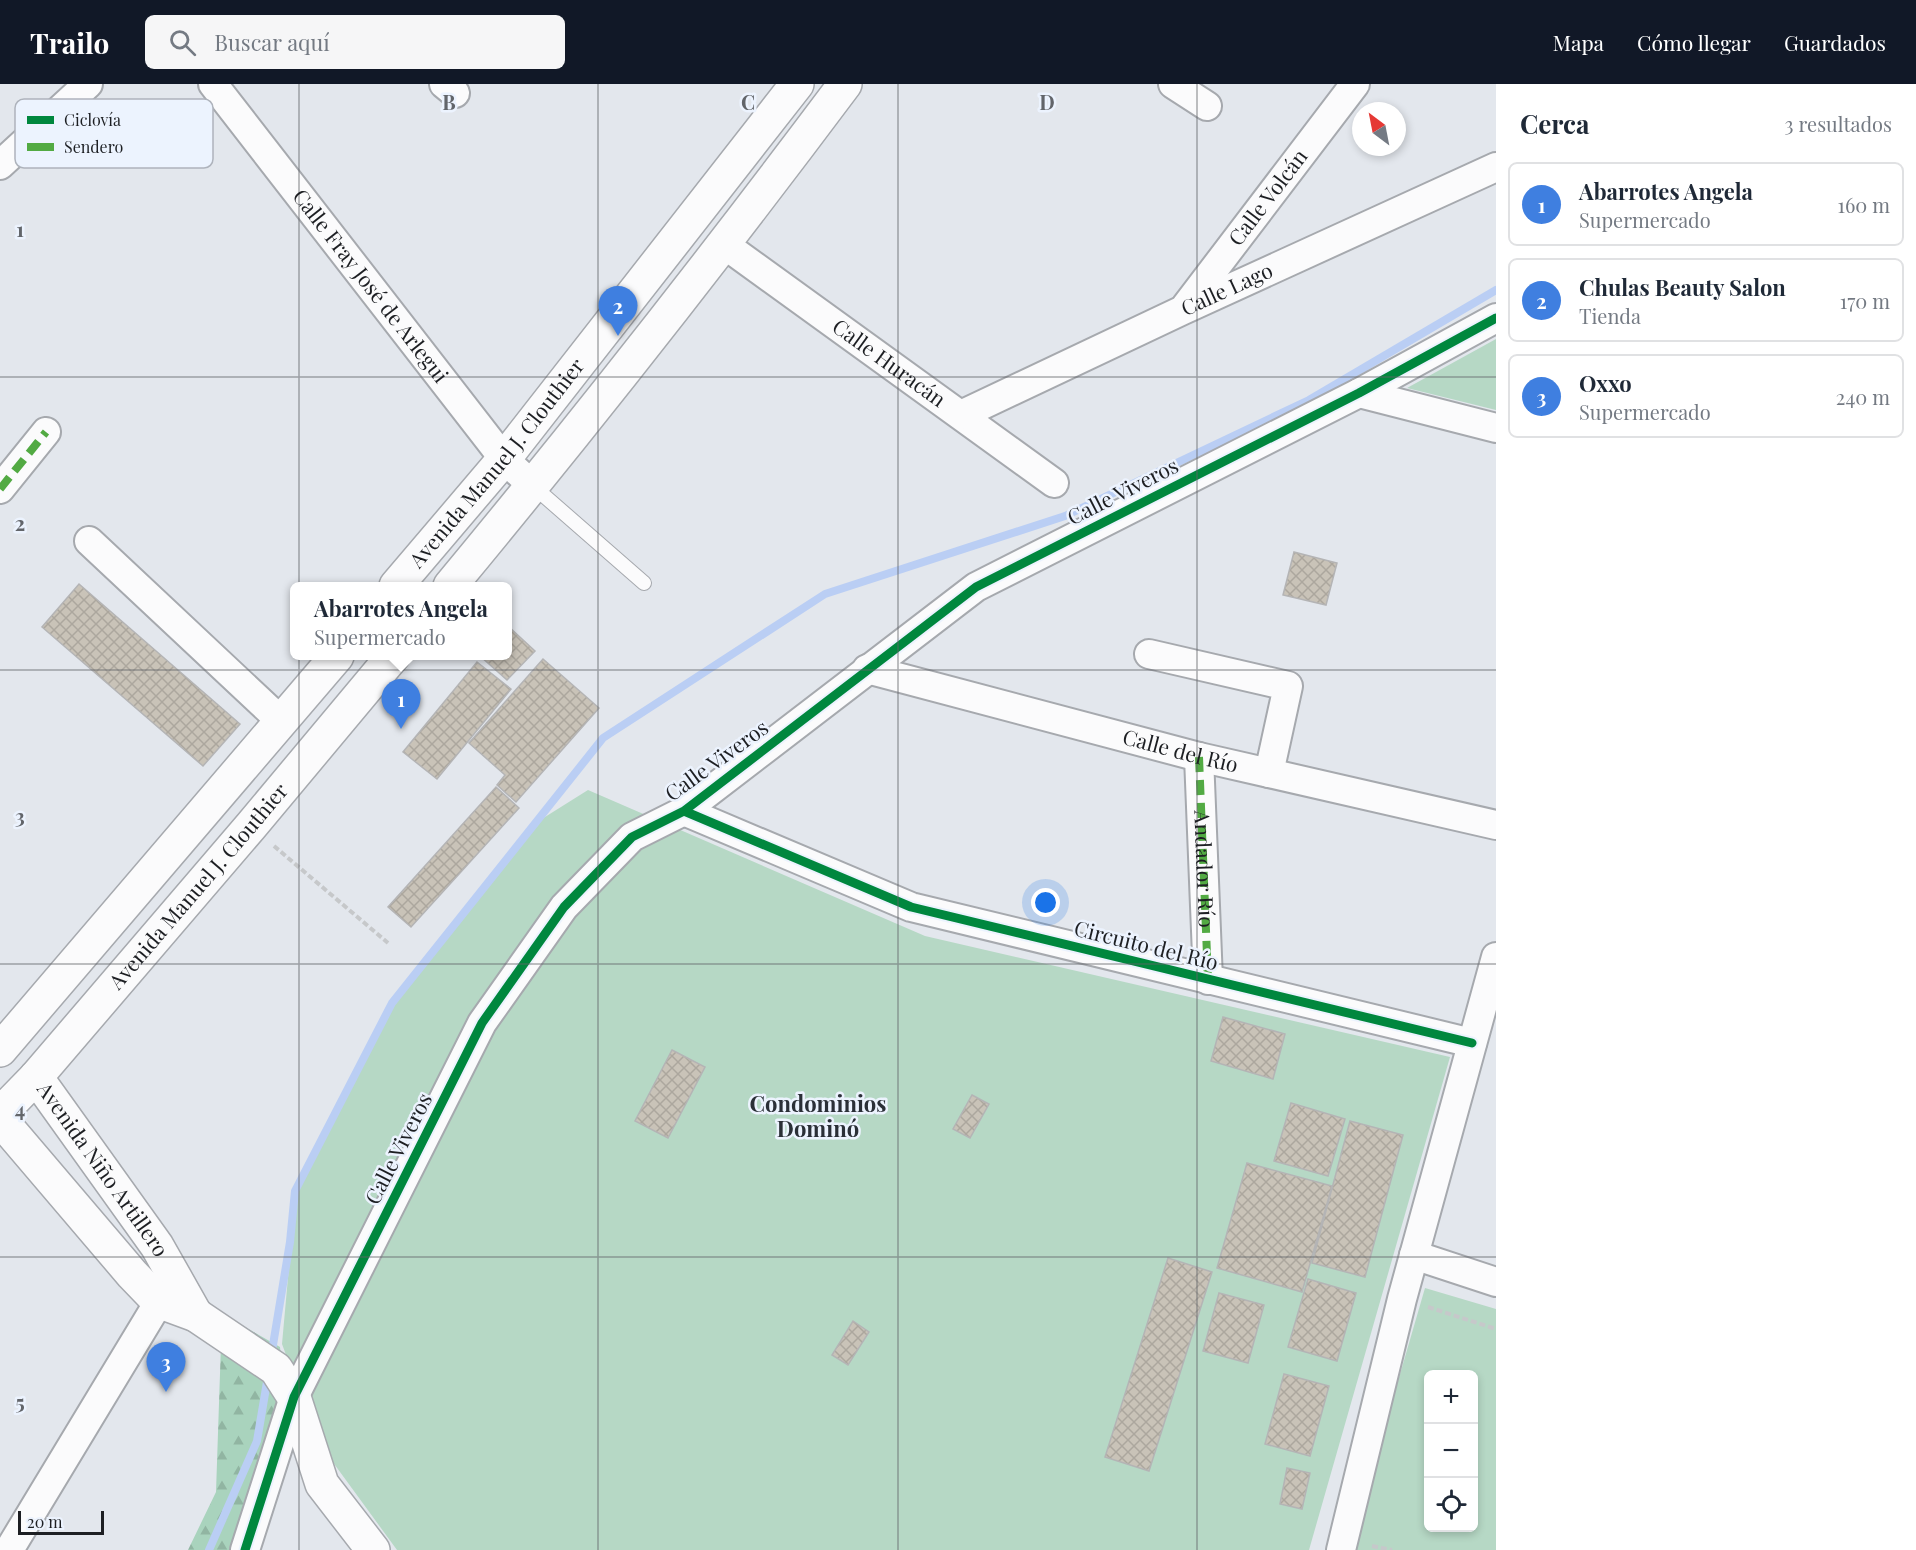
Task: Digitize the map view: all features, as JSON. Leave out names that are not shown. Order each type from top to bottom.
[{"type":"main road","name":"Avenida Manuel J. Clouthier","points":[[453,582],[725,245],[845,84]]},
{"type":"main road","name":"Avenida Manuel J. Clouthier","points":[[399,582],[504,459],[794,85]]},
{"type":"main road","name":"Avenida Manuel J. Clouthier","points":[[3,1040],[334,660]]},
{"type":"main road","name":"Avenida Manuel J. Clouthier","points":[[0,1114],[36,1077],[390,660]]},
{"type":"main road","name":"Avenida Niño Artillero","points":[[3,1040],[36,1077],[157,1246],[166,1289]]},
{"type":"main road","name":"Avenida Niño Artillero","points":[[0,1119],[132,1274],[166,1289],[205,1321],[276,1370],[294,1397],[322,1484],[373,1550]]},
{"type":"street","points":[[72,99],[88,84]]},
{"type":"street","name":"Calle Fray José de Arlegui","points":[[213,84],[504,459],[533,486]]},
{"type":"street","points":[[1173,84],[1207,106]]},
{"type":"street","name":"Calle Volcán","points":[[1183,310],[1355,84]]},
{"type":"street","points":[[0,165],[15,151]]},
{"type":"street","name":"Calle Lago","points":[[961,415],[1183,310],[1496,167]]},
{"type":"street","name":"Calle Huracán","points":[[725,245],[1054,483]]},
{"type":"street","name":"Calle Viveros","points":[[245,1550],[294,1397],[482,1023],[564,907],[632,837],[684,811],[976,587],[1359,393],[1496,318]]},
{"type":"street","points":[[1359,393],[1496,428]]},
{"type":"street","points":[[0,489],[46,432]]},
{"type":"street","points":[[89,541],[281,722]]},
{"type":"street","points":[[1149,654],[1288,686],[1269,773]]},
{"type":"street","name":"Calle del Río","points":[[867,669],[1199,757],[1496,825]]},
{"type":"street","name":"Andador Río","points":[[1199,757],[1208,980]]},
{"type":"street","name":"Circuito del Río","points":[[684,811],[910,908],[1472,1043]]},
{"type":"street","points":[[1341,1550],[1402,1299],[1496,957]]},
{"type":"street","points":[[1414,1256],[1496,1282]]},
{"type":"street","points":[[9,1550],[166,1289]]},
{"type":"lane","points":[[533,486],[644,583]]},
{"type":"path","points":[[251,826],[388,943]]},
{"type":"path","points":[[1402,1299],[1496,1329]]},
{"type":"green space","points":[[1496,339],[1496,410],[1407,388]]},
{"type":"green space","points":[[588,790],[925,936],[1450,1057],[1309,1550],[397,1550],[332,1461],[306,1409],[282,1344],[296,1189],[394,1001],[537,822]]},
{"type":"green space","points":[[1425,1288],[1496,1309],[1496,1550],[1349,1550]]},
{"type":"green space","points":[[222,1314],[280,1347],[287,1413],[235,1550],[188,1550],[216,1492]]},
{"type":"building","points":[[1294,552],[1337,563],[1326,605],[1283,595]]},
{"type":"building","points":[[79,584],[240,724],[203,766],[42,627]]},
{"type":"building","points":[[512,630],[535,651],[507,680],[484,660],[512,660]]},
{"type":"building","points":[[543,659],[599,708],[516,802],[497,785],[505,775],[469,743]]},
{"type":"building","points":[[477,662],[511,689],[437,779],[403,752]]},
{"type":"building","points":[[496,787],[519,808],[411,927],[388,907]]},
{"type":"building","points":[[1223,1017],[1285,1034],[1273,1079],[1211,1061]]},
{"type":"building","points":[[672,1050],[705,1067],[668,1138],[635,1121]]},
{"type":"building","points":[[972,1095],[989,1104],[970,1138],[953,1129]]},
{"type":"building","points":[[1291,1103],[1345,1119],[1328,1176],[1274,1161]]},
{"type":"building","points":[[1350,1121],[1403,1135],[1365,1277],[1312,1263]]},
{"type":"building","points":[[1247,1163],[1332,1186],[1302,1292],[1217,1268]]},
{"type":"building","points":[[1168,1258],[1212,1272],[1149,1471],[1105,1457]]},
{"type":"building","points":[[1308,1279],[1356,1293],[1337,1361],[1288,1347]]},
{"type":"building","points":[[1219,1293],[1264,1305],[1248,1363],[1203,1351]]},
{"type":"building","points":[[853,1321],[869,1332],[848,1365],[832,1355]]},
{"type":"building","points":[[1284,1374],[1329,1386],[1310,1456],[1265,1444]]},
{"type":"building","points":[[1287,1468],[1310,1473],[1302,1509],[1280,1504]]},
{"type":"waterway","points":[[271,1357],[290,1242],[295,1191],[392,1003],[603,738],[825,594],[1065,516],[1309,400],[1496,290]]},
{"type":"waterway","points":[[209,1550],[257,1441],[268,1376]]},
{"type":"marked path","points":[[0,489],[46,432]]},
{"type":"marked path","points":[[1199,757],[1208,980]]},
{"type":"cycle path","points":[[245,1550],[294,1397],[482,1023],[564,907],[632,837],[684,811],[976,587],[1359,393],[1496,318]]},
{"type":"cycle path","points":[[684,811],[911,907],[1472,1043]]},
{"type":"place","name":"Chulas Beauty Salon","points":[[618,336]]},
{"type":"place","name":"Abarrotes Angela","points":[[401,729]]},
{"type":"place","name":"Oxxo","points":[[166,1392]]},
{"type":"district","name":"Condominios Dominó","points":[[818,1116]]}]
